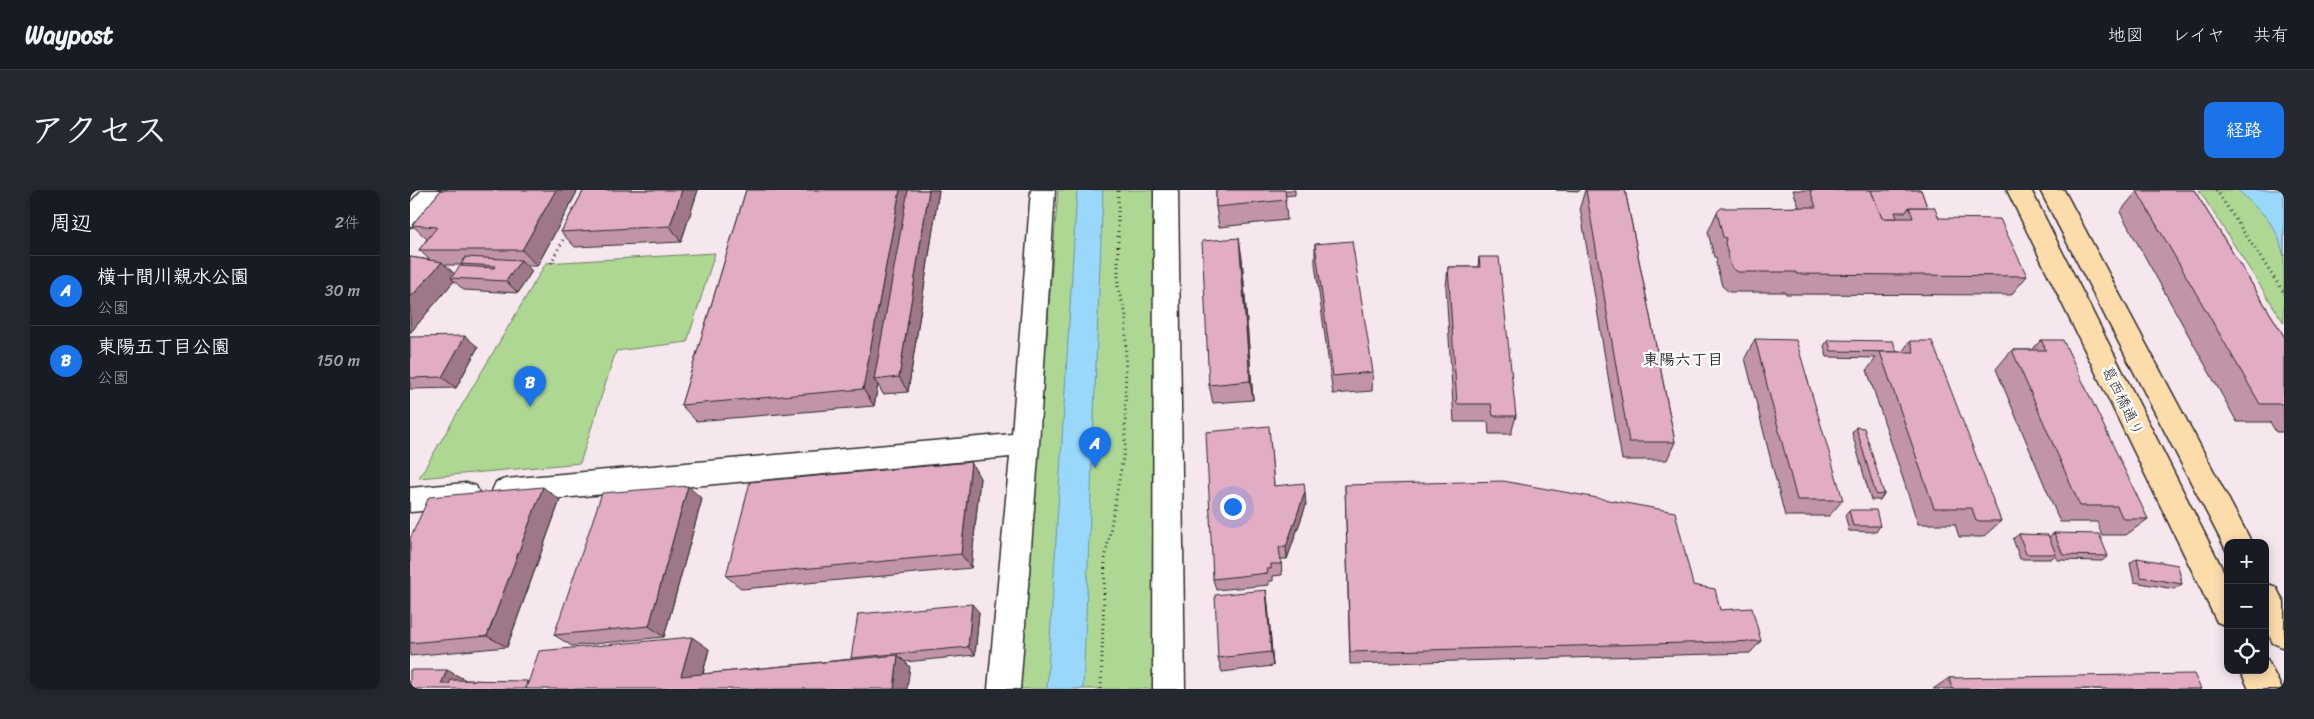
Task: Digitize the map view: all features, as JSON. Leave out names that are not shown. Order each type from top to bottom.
[{"type":"main road","name":"葛西橋通り","points":[[2019,190],[2224,604]]},
{"type":"main road","points":[[2052,190],[2235,539]]},
{"type":"main road","points":[[2269,605],[2284,633]]},
{"type":"main road","points":[[2258,674],[2266,689]]},
{"type":"street","points":[[410,218],[435,190]]},
{"type":"street","points":[[1004,689],[1025,444],[1043,190]]},
{"type":"street","points":[[1166,190],[1169,689]]},
{"type":"street","points":[[410,500],[1025,444]]},
{"type":"path","points":[[1100,689],[1105,560],[1125,446],[1126,314],[1118,289],[1118,190]]},
{"type":"path","points":[[2216,190],[2284,294]]},
{"type":"path","points":[[551,263],[568,230]]},
{"type":"green space","points":[[1058,190],[1155,190],[1154,689],[1019,689]]},
{"type":"green space","points":[[2199,190],[2284,190],[2284,323]]},
{"type":"green space","points":[[715,253],[687,342],[616,351],[580,463],[419,478],[546,263]]},
{"type":"water","points":[[1077,190],[1103,190],[1083,689],[1047,689]]},
{"type":"water","points":[[2238,190],[2284,190],[2284,256],[2278,236],[2267,218]]},
{"type":"building","points":[[441,190],[556,190],[522,250],[419,250],[437,227],[412,225]]},
{"type":"building","points":[[584,190],[682,190],[670,226],[561,232]]},
{"type":"building","points":[[746,190],[900,190],[863,389],[681,405]]},
{"type":"building","points":[[908,190],[929,190],[899,377],[874,380]]},
{"type":"building","points":[[1216,190],[1285,190],[1286,200],[1216,207]]},
{"type":"building","points":[[1586,190],[1625,190],[1675,442],[1629,442]]},
{"type":"building","points":[[1810,190],[1871,190],[1882,218],[1913,218],[1909,207],[1934,207],[1939,218],[2000,219],[2027,276],[1796,274],[1796,272],[1738,272],[1731,267],[1725,243],[1726,238],[1723,237],[1717,212],[1721,208],[1816,207]]},
{"type":"building","points":[[1871,190],[1921,190],[1927,207],[1909,207],[1906,212],[1895,212],[1897,218],[1882,218]]},
{"type":"building","points":[[2194,190],[2284,336],[2284,404],[2260,404],[2137,191]]},
{"type":"building","points":[[1239,238],[1250,381],[1209,385],[1202,241]]},
{"type":"building","points":[[1352,241],[1373,372],[1333,376],[1315,244]]},
{"type":"building","points":[[410,257],[442,262],[410,298]]},
{"type":"building","points":[[466,257],[521,260],[506,281],[451,278],[460,266],[494,268],[496,266],[461,264]]},
{"type":"building","points":[[1479,257],[1499,257],[1516,416],[1493,416],[1491,404],[1457,404],[1448,267],[1480,267]]},
{"type":"building","points":[[465,336],[442,377],[410,378],[410,337]]},
{"type":"building","points":[[1755,339],[1796,340],[1843,500],[1797,500]]},
{"type":"building","points":[[1828,340],[1893,341],[1897,352],[1831,351]]},
{"type":"building","points":[[2041,340],[2063,340],[2148,519],[2123,519],[2117,506],[2080,506],[2012,350],[2046,350]]},
{"type":"building","points":[[1910,341],[1932,341],[2001,521],[1976,521],[1972,508],[1934,508],[1880,352],[1914,352]]},
{"type":"building","points":[[1269,426],[1274,486],[1304,483],[1305,492],[1286,547],[1279,547],[1281,564],[1271,564],[1271,569],[1267,569],[1268,573],[1213,579],[1206,432]]},
{"type":"building","points":[[1856,427],[1864,428],[1884,494],[1876,495]]},
{"type":"building","points":[[971,462],[961,554],[726,576],[750,482]]},
{"type":"building","points":[[1503,481],[1675,512],[1693,585],[1715,589],[1720,610],[1752,608],[1761,641],[1350,652],[1345,485]]},
{"type":"building","points":[[688,486],[649,626],[554,635],[602,493]]},
{"type":"building","points":[[543,487],[487,636],[410,643],[410,539],[429,497]]},
{"type":"building","points":[[1849,510],[1876,510],[1880,526],[1853,526]]},
{"type":"building","points":[[2054,533],[2099,534],[2108,556],[2063,555]]},
{"type":"building","points":[[2019,534],[2048,535],[2056,554],[2026,554]]},
{"type":"building","points":[[2137,558],[2178,565],[2182,584],[2141,577]]},
{"type":"building","points":[[1266,590],[1271,652],[1218,658],[1215,595]]},
{"type":"building","points":[[972,604],[968,647],[851,658],[858,614]]},
{"type":"building","points":[[692,637],[681,676],[898,655],[894,689],[526,689],[539,651]]},
{"type":"building","points":[[410,670],[447,670],[441,684],[449,684],[451,680],[527,681],[525,689],[410,689]]},
{"type":"building","points":[[2194,674],[2201,689],[1952,689],[1949,678]]},
{"type":"place","name":"東陽五丁目公園","points":[[530,407]]},
{"type":"place","name":"横十間川親水公園","points":[[1095,468]]},
{"type":"district","name":"東陽六丁目","points":[[1683,359]]}]
